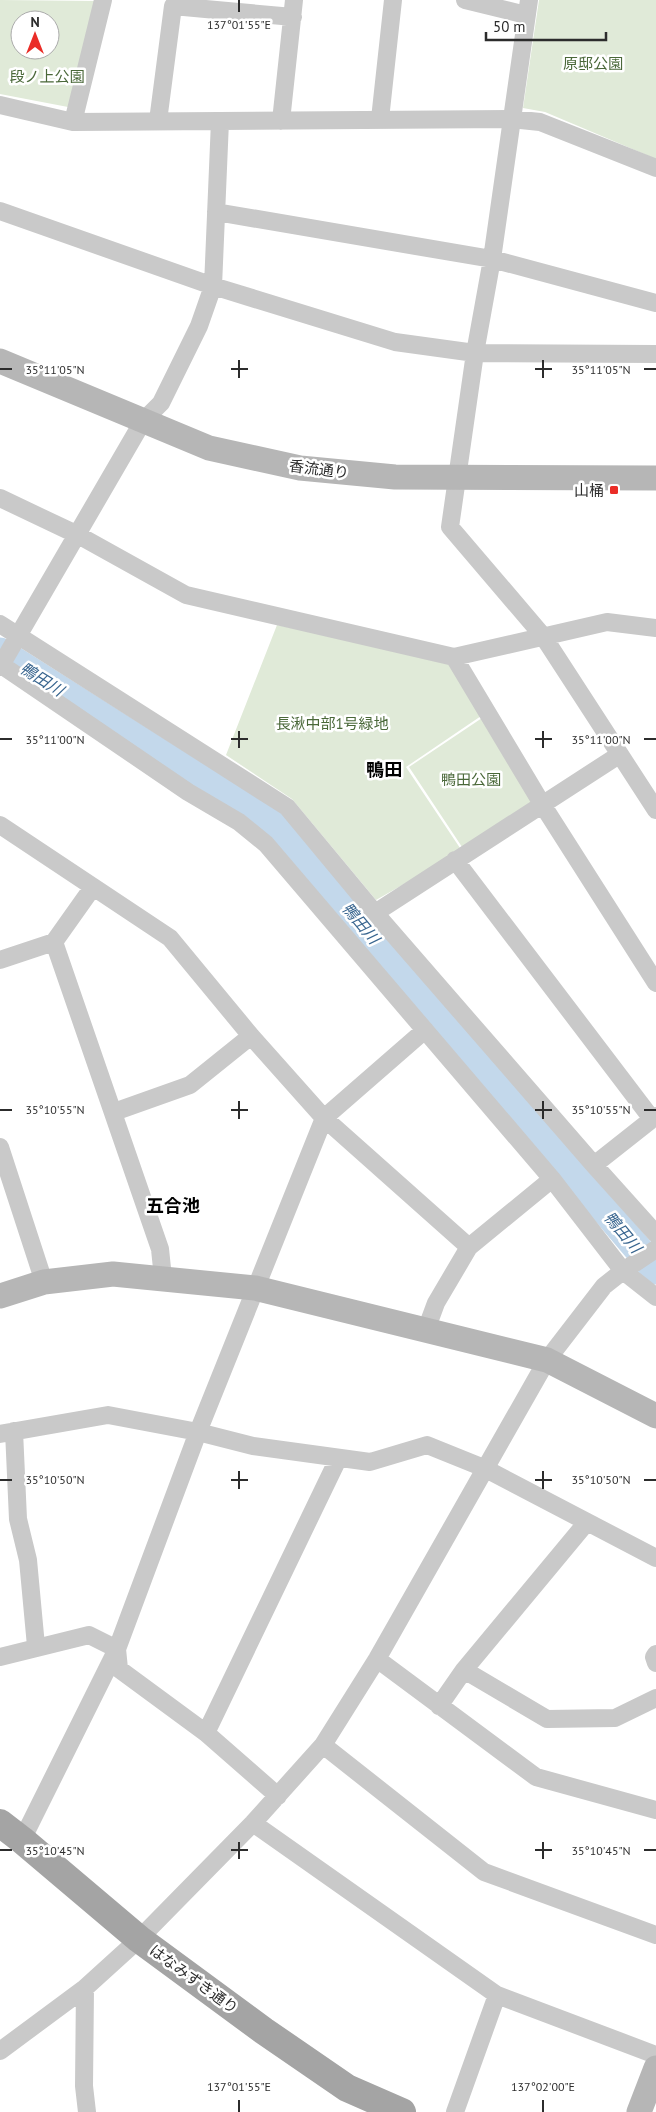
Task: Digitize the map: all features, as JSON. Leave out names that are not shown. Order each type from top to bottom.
[{"type":"main road","name":"はなみずき通り","points":[[0,1823],[139,1939],[264,2031],[347,2088],[402,2112]]},
{"type":"street","points":[[73,122],[103,0]]},
{"type":"street","points":[[380,119],[392,0]]},
{"type":"street","points":[[465,0],[528,7],[492,259],[475,353],[450,527],[543,636],[656,810]]},
{"type":"street","points":[[158,121],[173,6],[293,9],[281,120]]},
{"type":"street","points":[[0,105],[73,122],[512,119],[540,122],[656,168]]},
{"type":"street","points":[[220,121],[213,286],[199,326],[161,403],[143,421],[0,666],[188,792],[239,822],[266,844],[552,1179],[623,1271],[656,1298]]},
{"type":"street","points":[[0,211],[213,286],[395,342],[475,353],[656,354]]},
{"type":"street","points":[[216,212],[492,259],[656,303]]},
{"type":"street","name":"香流通り","points":[[0,361],[209,448],[300,468],[395,477],[656,478]]},
{"type":"street","points":[[0,498],[78,534],[186,595],[454,658],[607,622],[656,628]]},
{"type":"street","points":[[0,624],[287,807],[375,913],[656,1234]]},
{"type":"street","points":[[454,658],[542,804],[656,983]]},
{"type":"street","points":[[375,913],[619,755]]},
{"type":"street","points":[[0,825],[170,938],[251,1036],[324,1118],[469,1248]]},
{"type":"street","points":[[455,860],[654,1117],[594,1165]]},
{"type":"street","points":[[0,960],[54,942],[92,887]]},
{"type":"street","points":[[54,942],[160,1249],[163,1278]]},
{"type":"street","points":[[22,1840],[117,1649],[198,1432],[324,1118],[425,1030]]},
{"type":"street","points":[[114,1112],[190,1085],[251,1036]]},
{"type":"street","points":[[0,1147],[44,1282]]},
{"type":"street","points":[[426,1330],[436,1303],[469,1248],[552,1179]]},
{"type":"street","points":[[0,2051],[85,1988],[139,1939],[278,1796],[323,1745],[377,1659],[547,1360],[604,1286],[656,1249]]},
{"type":"street","points":[[0,1296],[44,1282],[113,1274],[255,1288],[547,1360],[656,1416]]},
{"type":"street","points":[[36,1646],[28,1560],[18,1519],[7,1433],[108,1415],[198,1432],[253,1446],[338,1459],[370,1462],[428,1445],[484,1468],[656,1558]]},
{"type":"street","points":[[206,1734],[338,1459]]},
{"type":"street","points":[[439,1706],[464,1670],[587,1522]]},
{"type":"street","points":[[0,1656],[89,1635],[117,1649]]},
{"type":"street","points":[[117,1649],[119,1669],[206,1734],[278,1796]]},
{"type":"street","points":[[656,1654],[654,1658],[656,1663]]},
{"type":"street","points":[[377,1659],[536,1777],[656,1810]]},
{"type":"street","points":[[464,1670],[547,1719],[616,1718],[656,1698]]},
{"type":"street","points":[[323,1745],[484,1872],[656,1935]]},
{"type":"street","points":[[253,1822],[497,1995],[656,2055]]},
{"type":"street","points":[[85,1988],[84,2086],[87,2112]]},
{"type":"street","points":[[455,2112],[497,1995]]},
{"type":"street","points":[[638,2112],[656,2068]]},
{"type":"green space","name":"段ノ上公園","points":[[0,0],[96,1],[68,107],[0,94]]},
{"type":"green space","name":"原邸公園","points":[[539,0],[656,0],[656,159],[545,112],[523,108]]},
{"type":"green space","name":"長湫中部1号緑地","points":[[277,625],[453,661],[484,714],[406,767],[462,851],[376,900],[292,799],[226,755]]},
{"type":"green space","name":"鴨田公園","points":[[485,716],[536,802],[464,850],[409,767]]},
{"type":"waterway","name":"鴨田川","points":[[0,652],[272,824],[323,879],[656,1270]]},
{"type":"place","name":"山桶","points":[[614,490]]},
{"type":"district","name":"鴨田","points":[[384,769]]},
{"type":"district","name":"五合池","points":[[173,1205]]}]
